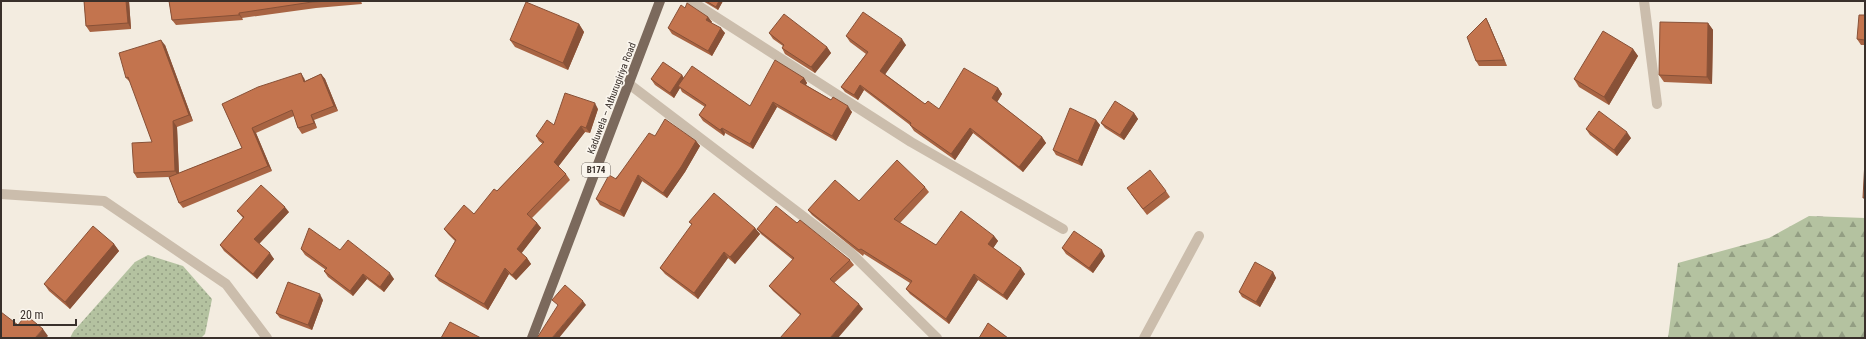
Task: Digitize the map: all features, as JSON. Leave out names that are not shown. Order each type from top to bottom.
[{"type":"main road","name":"Kaduwela – Athurugiriya Road","points":[[532,338],[660,1]]},
{"type":"street","points":[[691,1],[911,142],[1063,229]]},
{"type":"street","points":[[1644,1],[1657,104]]},
{"type":"street","points":[[629,84],[850,252],[937,338]]},
{"type":"street","points":[[1,194],[104,201],[226,284],[267,338]]},
{"type":"street","points":[[1144,338],[1200,236]]},
{"type":"green space","points":[[1809,216],[1865,218],[1865,338],[1668,338],[1678,263],[1769,238]]},
{"type":"green space","points":[[148,255],[183,266],[212,299],[205,334],[201,338],[70,338],[73,332],[135,262]]},
{"type":"building","points":[[84,1],[126,1],[128,23],[86,26]]},
{"type":"building","points":[[169,1],[331,1],[312,2],[239,13],[239,15],[172,20]]},
{"type":"building","points":[[706,1],[719,1],[716,7]]},
{"type":"building","points":[[526,2],[579,24],[563,63],[510,40]]},
{"type":"building","points":[[687,3],[708,17],[706,20],[721,28],[708,51],[668,28],[681,5],[685,8]]},
{"type":"building","points":[[863,12],[902,39],[880,71],[925,104],[928,101],[939,109],[964,68],[998,88],[992,98],[1042,137],[1019,167],[970,128],[951,154],[910,125],[911,123],[860,85],[854,95],[841,87],[868,52],[846,36]]},
{"type":"building","points":[[784,14],[827,47],[811,67],[782,48],[784,45],[769,33]]},
{"type":"building","points":[[1859,15],[1865,15],[1865,40],[1857,39]]},
{"type":"building","points":[[1486,18],[1504,60],[1476,61],[1467,37]]},
{"type":"building","points":[[1660,22],[1708,23],[1707,77],[1659,75]]},
{"type":"building","points":[[1603,31],[1633,49],[1604,97],[1574,79]]},
{"type":"building","points":[[161,40],[189,115],[173,121],[175,171],[134,173],[132,143],[152,142],[128,77],[126,78],[119,53]]},
{"type":"building","points":[[775,60],[804,78],[800,82],[831,100],[833,97],[848,106],[832,136],[773,102],[750,144],[722,128],[720,130],[699,115],[706,105],[678,86],[692,66],[750,106]]},
{"type":"building","points":[[663,62],[682,75],[670,93],[651,79]]},
{"type":"building","points":[[301,73],[304,82],[321,74],[334,106],[311,115],[314,123],[298,128],[292,110],[252,128],[268,166],[179,203],[169,177],[242,148],[222,104],[258,87]]},
{"type":"building","points":[[565,93],[595,103],[586,128],[581,126],[554,162],[566,174],[527,214],[537,223],[517,249],[527,258],[512,275],[505,268],[484,304],[435,276],[456,240],[444,229],[464,205],[474,214],[494,189],[497,191],[544,142],[536,136],[547,120],[554,125]]},
{"type":"building","points":[[1115,101],[1134,113],[1120,135],[1101,123]]},
{"type":"building","points":[[1070,108],[1096,120],[1078,161],[1053,150]]},
{"type":"building","points":[[1599,111],[1627,132],[1614,150],[1586,129]]},
{"type":"building","points":[[665,119],[696,141],[681,167],[663,193],[638,175],[620,211],[596,199],[609,175],[616,179],[649,133],[655,136]]},
{"type":"building","points":[[897,160],[925,187],[894,219],[936,245],[961,211],[994,236],[988,244],[1021,268],[1003,295],[974,274],[946,319],[906,289],[912,281],[861,249],[859,250],[808,210],[835,180],[859,201]]},
{"type":"building","points":[[1865,160],[1865,198],[1863,198]]},
{"type":"building","points":[[1150,170],[1166,191],[1143,209],[1127,188]]},
{"type":"building","points":[[261,185],[285,207],[254,239],[270,253],[253,274],[220,245],[244,217],[237,211]]},
{"type":"building","points":[[714,193],[755,228],[730,257],[724,252],[694,293],[660,268],[692,224],[689,222]]},
{"type":"building","points":[[776,206],[797,223],[800,220],[850,260],[830,279],[859,304],[830,338],[780,338],[801,314],[769,286],[794,258],[757,229]]},
{"type":"building","points":[[93,226],[114,244],[65,302],[44,284]]},
{"type":"building","points":[[309,228],[340,250],[348,240],[390,273],[380,287],[363,274],[350,291],[324,271],[327,268],[301,249]]},
{"type":"building","points":[[1074,231],[1102,250],[1089,268],[1062,248]]},
{"type":"building","points":[[1255,262],[1273,272],[1256,302],[1239,292]]},
{"type":"building","points":[[288,282],[320,294],[308,325],[276,313]]},
{"type":"building","points":[[565,285],[583,301],[552,338],[537,338],[558,305],[552,300]]},
{"type":"building","points":[[1,312],[18,325],[26,315],[43,329],[35,338],[1,338]]},
{"type":"building","points":[[450,322],[481,338],[441,338]]},
{"type":"building","points":[[988,323],[1008,338],[979,338]]}]
